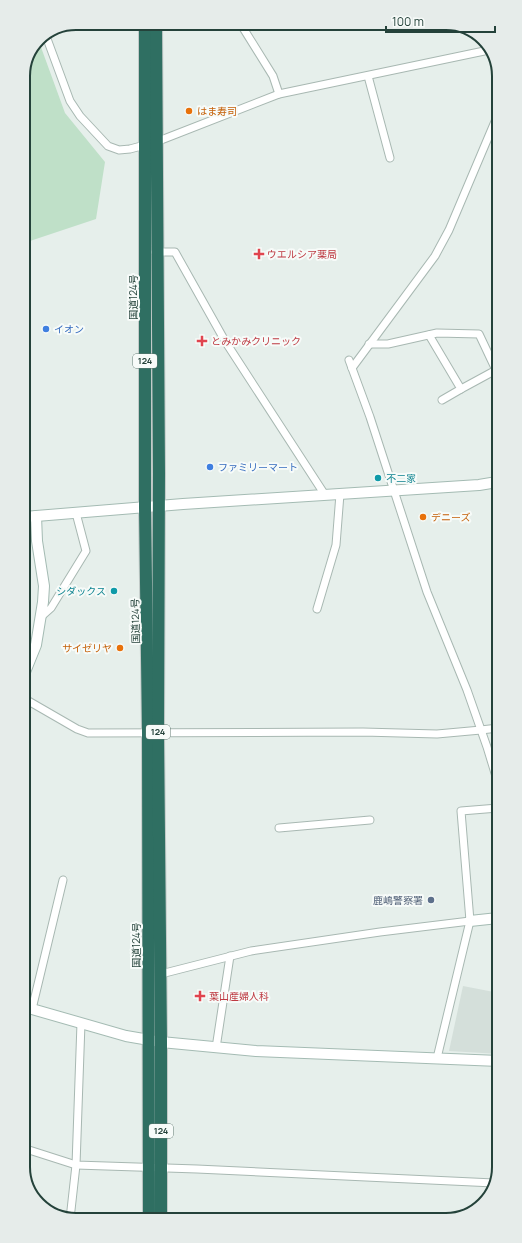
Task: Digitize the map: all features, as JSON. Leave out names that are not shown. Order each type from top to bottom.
[{"type":"highway","name":"国道124号","points":[[145,30],[145,507],[161,974],[161,1213]]},
{"type":"highway","name":"国道124号","points":[[149,1213],[148,1040],[158,506],[156,30]]},
{"type":"street","points":[[244,30],[273,76],[279,94]]},
{"type":"street","points":[[47,40],[70,101],[80,116],[112,148],[126,150],[156,142],[279,94],[484,51]]},
{"type":"street","points":[[368,76],[390,158]]},
{"type":"street","points":[[352,368],[435,256],[449,230],[492,128]]},
{"type":"street","points":[[144,252],[175,252],[225,341],[325,495]]},
{"type":"street","points":[[369,344],[388,344],[437,333],[479,334],[492,362]]},
{"type":"street","points":[[429,335],[461,389]]},
{"type":"street","points":[[349,360],[370,417],[427,592],[467,690],[492,764]]},
{"type":"street","points":[[442,400],[492,372]]},
{"type":"street","points":[[30,516],[158,506],[479,485],[492,483]]},
{"type":"street","points":[[317,609],[336,545],[340,494]]},
{"type":"street","points":[[42,616],[51,608],[86,551],[76,513]]},
{"type":"street","points":[[30,658],[36,645],[42,616],[44,586],[37,540],[36,516]]},
{"type":"street","points":[[30,702],[77,729],[88,732],[437,734],[492,729]]},
{"type":"street","points":[[437,1058],[470,921],[461,811],[492,808]]},
{"type":"street","points":[[279,828],[370,820]]},
{"type":"street","points":[[30,1004],[63,880]]},
{"type":"street","points":[[161,974],[251,951],[365,934],[492,919]]},
{"type":"street","points":[[216,1048],[230,956]]},
{"type":"street","points":[[30,1008],[120,1034],[161,1042],[256,1051],[492,1061]]},
{"type":"street","points":[[71,1213],[76,1165],[81,1023]]},
{"type":"street","points":[[30,1150],[76,1165],[490,1183]]},
{"type":"shaded area","points":[[463,986],[492,992],[492,1054],[449,1051]]},
{"type":"green space","points":[[41,47],[65,113],[105,162],[96,219],[30,241],[30,73],[35,56]]},
{"type":"place","name":"はま寿司","points":[[189,111]]},
{"type":"place","name":"ウエルシア薬局","points":[[259,254]]},
{"type":"place","name":"イオン","points":[[46,329]]},
{"type":"place","name":"とみかみクリニック","points":[[202,341]]},
{"type":"place","name":"ファミリーマート","points":[[210,467]]},
{"type":"place","name":"不二家","points":[[378,478]]},
{"type":"place","name":"デニーズ","points":[[423,517]]},
{"type":"place","name":"シダックス","points":[[114,591]]},
{"type":"place","name":"サイゼリヤ","points":[[120,648]]},
{"type":"place","name":"鹿嶋警察署","points":[[431,900]]},
{"type":"place","name":"葉山産婦人科","points":[[200,996]]}]
